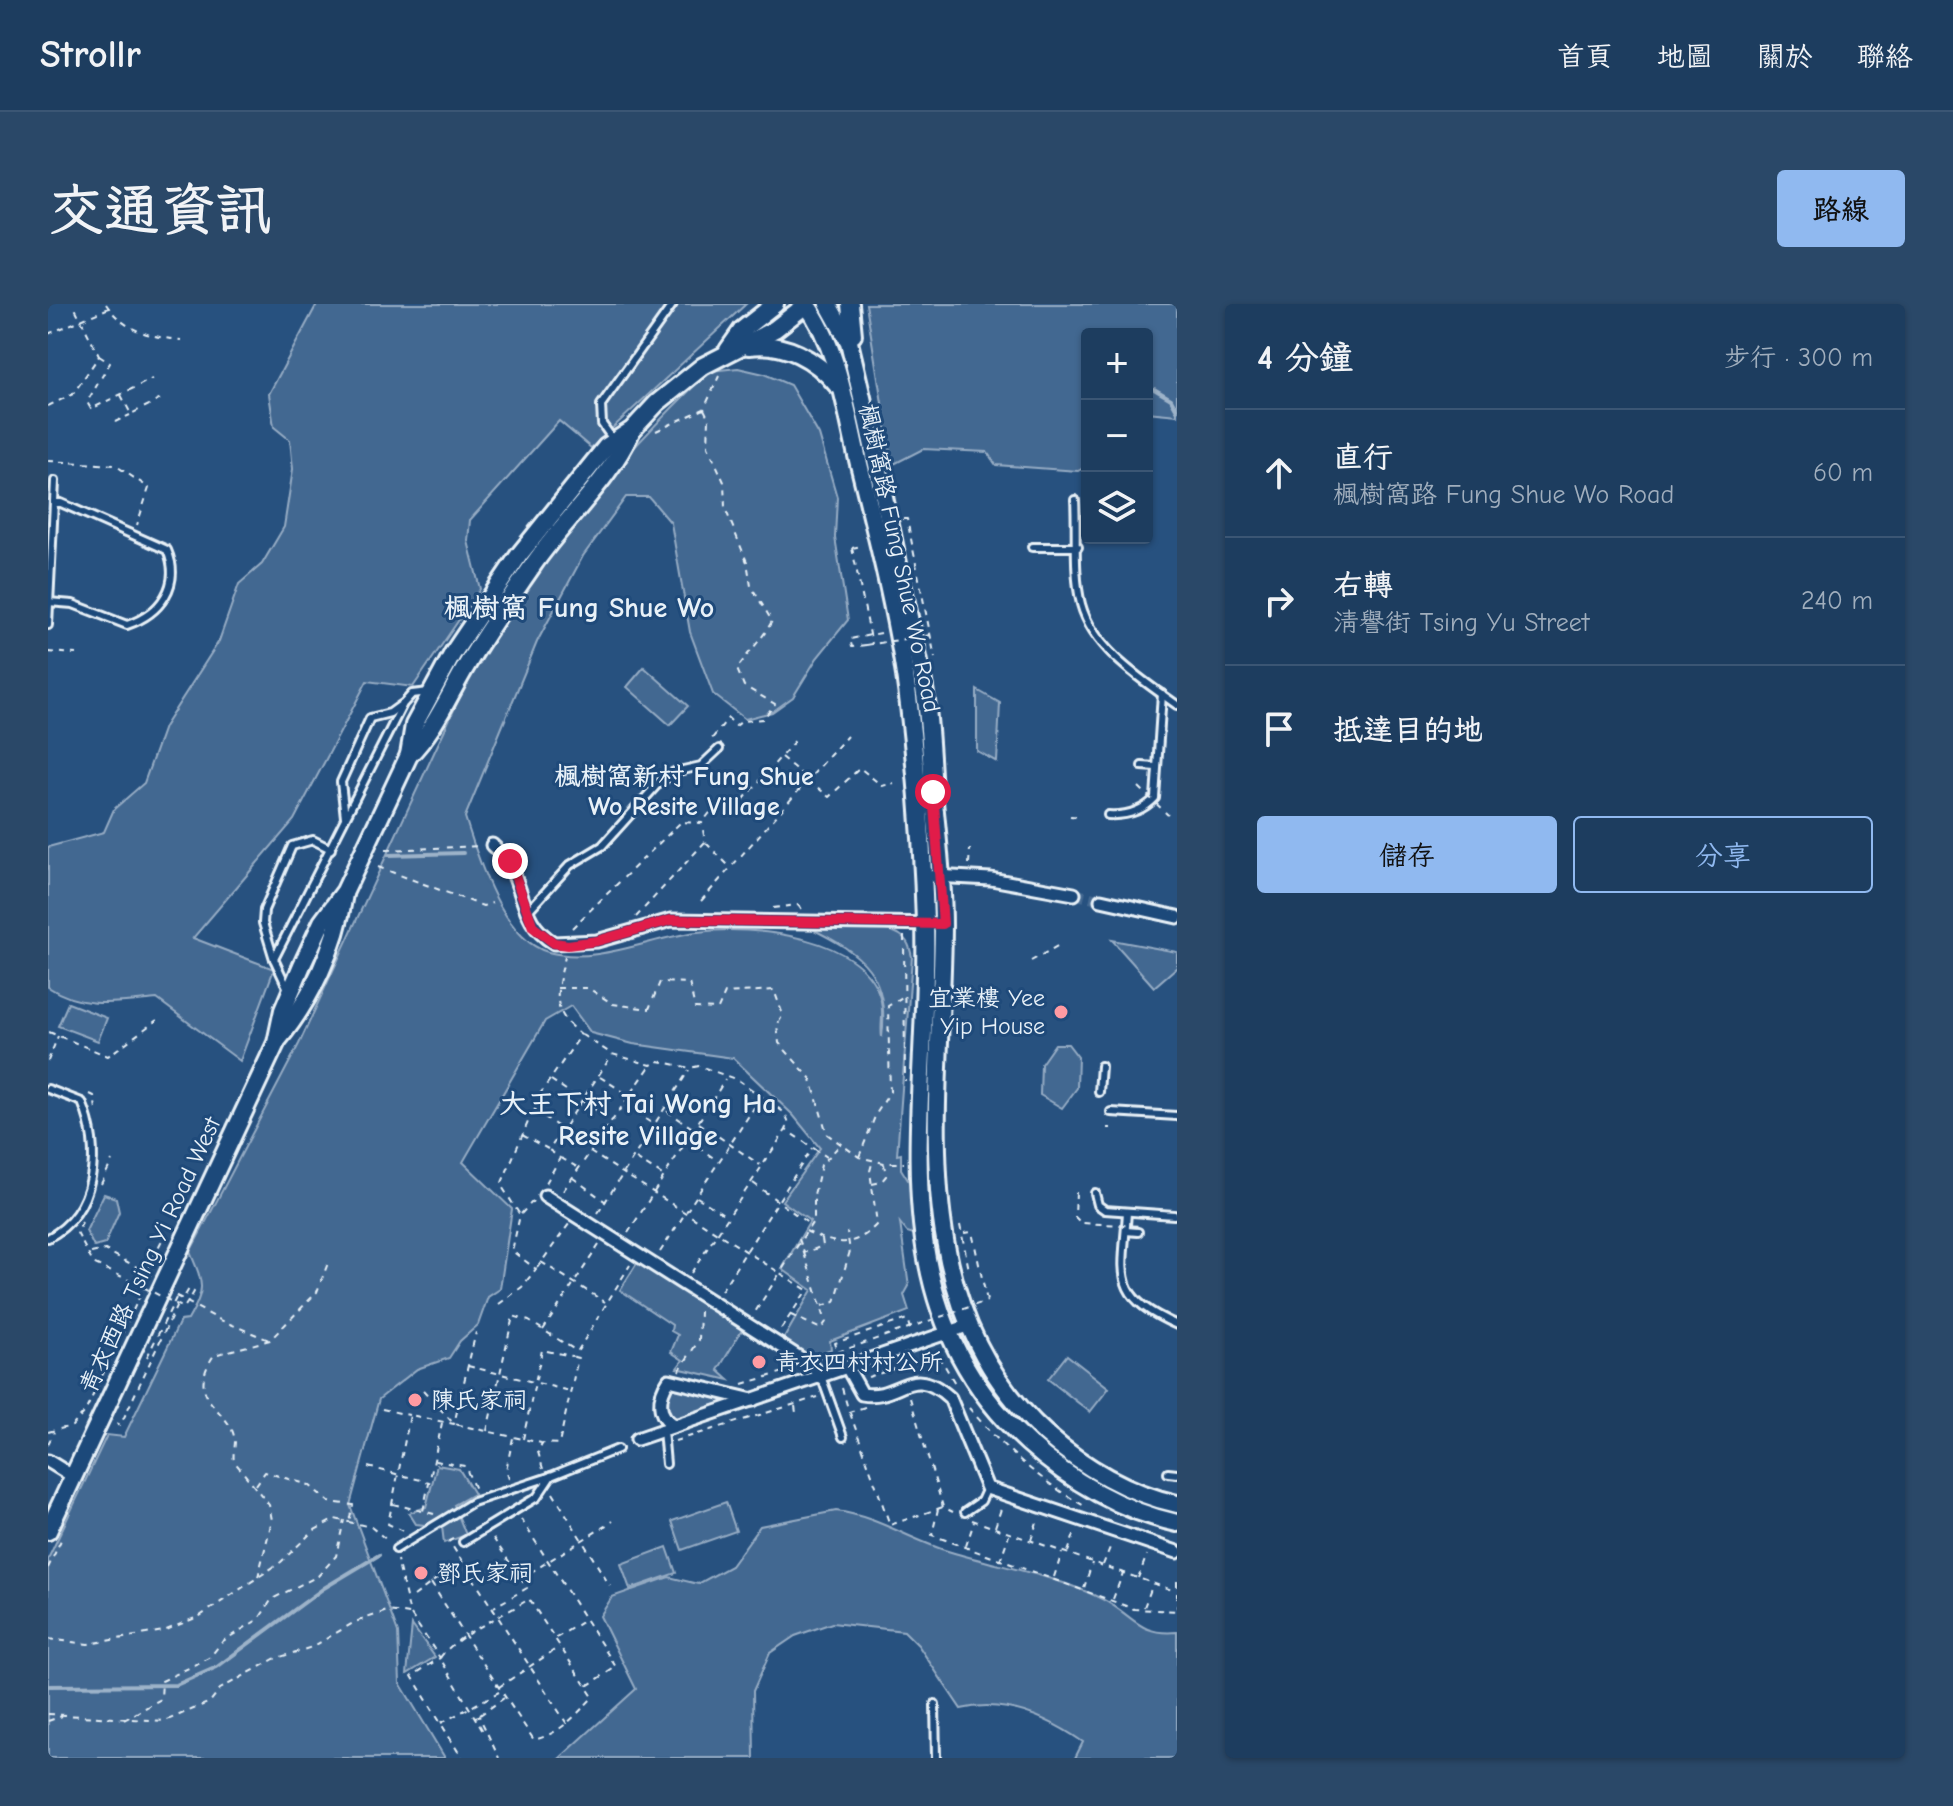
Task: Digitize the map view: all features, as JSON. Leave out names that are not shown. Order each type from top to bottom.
[{"type":"main road","name":"青衣西路 Tsing Yi Road West","points":[[48,1531],[276,1043],[290,992],[322,922],[345,891],[409,755],[414,725],[431,692],[485,603],[543,523],[614,441],[632,430],[668,394],[728,350],[742,330],[775,304]]},
{"type":"main road","name":"青衣西路 Tsing Yi Road West","points":[[728,350],[753,343],[806,304]]},
{"type":"main road","name":"楓樹窩路 Fung Shue Wo Road","points":[[806,304],[823,330],[841,389],[872,518],[909,702],[925,924],[917,1159],[921,1224],[929,1276],[948,1332],[984,1395],[1011,1427],[1046,1459],[1114,1501],[1177,1523]]},
{"type":"main road","name":"楓樹窩路 Fung Shue Wo Road","points":[[828,304],[843,325],[856,369],[926,700],[943,924],[937,1083],[941,1222],[950,1277],[967,1326],[1001,1386],[1058,1445],[1128,1487],[1177,1504]]},
{"type":"main road","points":[[850,304],[856,369]]},
{"type":"main road","points":[[728,350],[757,345],[789,350],[810,359],[841,389]]},
{"type":"main road","name":"青衣西路 Tsing Yi Road West","points":[[409,755],[432,731],[469,660],[564,520],[621,454],[632,430]]},
{"type":"main road","name":"青衣西路 Tsing Yi Road West","points":[[276,1043],[299,1015],[339,927],[345,891]]},
{"type":"street","points":[[490,846],[510,861],[527,912],[542,936],[568,945],[597,941],[671,920],[943,924]]},
{"type":"street","points":[[922,875],[991,879],[1074,894]]},
{"type":"street","points":[[1101,900],[1177,917]]},
{"type":"street","points":[[550,1198],[773,1342],[815,1362],[821,1376]]},
{"type":"street","points":[[637,1439],[967,1326]]},
{"type":"street","points":[[847,1367],[862,1394],[874,1395],[915,1381],[938,1387],[950,1398],[987,1488],[1177,1552]]},
{"type":"street","points":[[669,1428],[660,1406],[662,1391],[669,1380],[754,1400]]},
{"type":"street","points":[[48,1461],[74,1477]]},
{"type":"lane","points":[[614,441],[602,424],[601,405],[673,304]]},
{"type":"lane","points":[[48,625],[55,481]]},
{"type":"lane","points":[[1075,500],[1080,602],[1088,624],[1135,676],[1177,705]]},
{"type":"lane","points":[[48,602],[73,604],[127,625],[161,606],[168,594],[172,561],[167,550],[54,503]]},
{"type":"lane","points":[[1032,547],[1078,547]]},
{"type":"lane","points":[[345,817],[341,782],[370,718],[390,713],[412,694],[431,692]]},
{"type":"lane","points":[[1108,815],[1124,816],[1148,805],[1155,798],[1162,694]]},
{"type":"lane","points":[[274,959],[403,704]]},
{"type":"lane","points":[[527,912],[570,865],[602,846],[656,786],[674,772],[701,766],[719,749]]},
{"type":"lane","points":[[1142,766],[1156,767]]},
{"type":"lane","points":[[290,992],[274,959],[263,923],[264,910],[292,846],[313,840],[331,849]]},
{"type":"lane","points":[[1099,1092],[1101,1066]]},
{"type":"lane","points":[[48,1089],[82,1102],[90,1122],[96,1156],[93,1173],[72,1224],[48,1238]]},
{"type":"lane","points":[[1111,1112],[1177,1116]]},
{"type":"lane","points":[[1095,1193],[1098,1205],[1105,1210],[1174,1215]]},
{"type":"lane","points":[[1127,1212],[1123,1281],[1127,1293],[1177,1325]]},
{"type":"lane","points":[[1126,1231],[1140,1229]]},
{"type":"lane","points":[[821,1376],[843,1437]]},
{"type":"lane","points":[[666,1464],[669,1428]]},
{"type":"lane","points":[[396,1549],[479,1500],[549,1477],[618,1449]]},
{"type":"lane","points":[[1168,1473],[1177,1474]]},
{"type":"lane","points":[[462,1538],[486,1528],[537,1497],[549,1477]]},
{"type":"lane","points":[[963,1508],[981,1501],[987,1488]]},
{"type":"lane","points":[[935,1704],[936,1758]]},
{"type":"path","points":[[73,304],[99,356],[110,363],[87,402],[91,409],[152,379]]},
{"type":"path","points":[[106,304],[119,321],[138,332],[181,340]]},
{"type":"path","points":[[48,334],[109,308]]},
{"type":"path","points":[[48,406],[73,394],[99,356]]},
{"type":"path","points":[[656,431],[704,409],[721,371]]},
{"type":"path","points":[[121,394],[131,414]]},
{"type":"path","points":[[115,422],[165,397]]},
{"type":"path","points":[[704,409],[709,419],[708,446],[724,482],[725,508],[747,562],[751,586],[772,621],[760,644],[749,651],[737,669],[744,686],[775,704],[763,719],[742,721],[736,726],[728,718],[710,739],[719,749]]},
{"type":"path","points":[[48,461],[115,465],[149,488],[134,535]]},
{"type":"path","points":[[902,519],[907,519],[931,635],[935,659],[931,661]]},
{"type":"path","points":[[863,546],[852,548],[872,644]]},
{"type":"path","points":[[882,633],[850,639],[852,647],[931,635]]},
{"type":"path","points":[[48,652],[76,654]]},
{"type":"path","points":[[701,901],[847,736]]},
{"type":"path","points":[[731,868],[705,842],[702,823],[712,810],[730,815],[798,737]]},
{"type":"path","points":[[781,757],[829,797],[860,768],[882,786],[894,783]]},
{"type":"path","points":[[1139,787],[1168,815]]},
{"type":"path","points":[[1070,816],[1080,817]]},
{"type":"path","points":[[651,1065],[612,1055],[562,1020],[557,988],[571,929],[681,822],[702,823]]},
{"type":"path","points":[[635,918],[705,842]]},
{"type":"path","points":[[386,850],[490,846]]},
{"type":"path","points":[[378,867],[483,906],[492,903]]},
{"type":"path","points":[[1031,961],[1061,944]]},
{"type":"path","points":[[557,988],[588,988],[613,1004],[637,1009],[649,1009],[660,982],[689,983],[695,1008],[718,1009],[725,993],[774,990],[783,1015],[777,1025],[779,1043],[811,1079],[827,1134],[859,1157],[884,1163],[906,1163]]},
{"type":"path","points":[[859,1157],[876,1114],[890,1092],[888,1006],[905,996]]},
{"type":"path","points":[[49,1032],[108,1056],[157,1020]]},
{"type":"path","points":[[48,1061],[58,1035]]},
{"type":"path","points":[[520,1215],[501,1185],[533,1108],[581,1035]]},
{"type":"path","points":[[549,1150],[612,1055]]},
{"type":"path","points":[[550,1198],[579,1169],[651,1065],[659,1061],[690,1068],[699,1066],[738,1080],[785,1113],[789,1123],[684,1283]]},
{"type":"path","points":[[591,1224],[666,1111],[690,1068]]},
{"type":"path","points":[[599,1076],[630,1096]]},
{"type":"path","points":[[621,1244],[727,1077]]},
{"type":"path","points":[[550,1080],[612,1122]]},
{"type":"path","points":[[653,1263],[761,1096]]},
{"type":"path","points":[[624,1105],[656,1126]]},
{"type":"path","points":[[533,1108],[562,1131]]},
{"type":"path","points":[[666,1111],[694,1129]]},
{"type":"path","points":[[698,1122],[762,1166]]},
{"type":"path","points":[[786,1130],[828,1157]]},
{"type":"path","points":[[521,1135],[579,1169]]},
{"type":"path","points":[[687,1139],[718,1161]]},
{"type":"path","points":[[747,1325],[810,1225],[821,1165],[840,1145]]},
{"type":"path","points":[[687,1377],[676,1375],[699,1340],[700,1310],[747,1251],[813,1147]]},
{"type":"path","points":[[590,1152],[807,1290]]},
{"type":"path","points":[[536,1269],[512,1251],[520,1215],[540,1194],[560,1158]]},
{"type":"path","points":[[635,1158],[664,1176]]},
{"type":"path","points":[[805,1231],[822,1239],[846,1244],[866,1236],[877,1224],[876,1195],[871,1184],[873,1159]]},
{"type":"path","points":[[97,1192],[112,1161]]},
{"type":"path","points":[[871,1184],[881,1182],[886,1176],[884,1163]]},
{"type":"path","points":[[572,1177],[606,1202]]},
{"type":"path","points":[[751,1182],[810,1225]]},
{"type":"path","points":[[1076,1192],[1075,1217],[1081,1223],[1140,1229]]},
{"type":"path","points":[[696,1196],[727,1217]]},
{"type":"path","points":[[499,1304],[522,1287],[576,1215]]},
{"type":"path","points":[[84,1220],[77,1233],[85,1251],[108,1252],[146,1272]]},
{"type":"path","points":[[821,1306],[835,1302],[850,1251],[846,1244],[847,1232]]},
{"type":"path","points":[[742,1384],[815,1362],[987,1301],[972,1232],[962,1233],[969,1272]]},
{"type":"path","points":[[543,1330],[606,1234]]},
{"type":"path","points":[[139,1285],[163,1238]]},
{"type":"path","points":[[804,1253],[823,1246],[822,1239]]},
{"type":"path","points":[[790,1315],[821,1329],[826,1322],[800,1240]]},
{"type":"path","points":[[90,1253],[93,1263],[177,1305],[184,1308],[184,1301],[270,1340]]},
{"type":"path","points":[[574,1357],[637,1253]]},
{"type":"path","points":[[541,1262],[606,1303]]},
{"type":"path","points":[[258,1577],[272,1520],[269,1505],[234,1461],[234,1433],[208,1399],[204,1374],[214,1355],[270,1340],[317,1292],[328,1263]]},
{"type":"path","points":[[141,1270],[142,1275],[148,1278]]},
{"type":"path","points":[[773,1342],[807,1290],[813,1287]]},
{"type":"path","points":[[48,1432],[72,1426],[85,1412],[141,1293]]},
{"type":"path","points":[[115,1423],[120,1426],[177,1305]]},
{"type":"path","points":[[487,1431],[512,1316],[516,1315],[577,1351]]},
{"type":"path","points":[[838,1352],[835,1343],[907,1319],[911,1332]]},
{"type":"path","points":[[454,1424],[465,1365],[476,1332]]},
{"type":"path","points":[[382,1409],[487,1431],[513,1437],[542,1443],[559,1444],[578,1358],[542,1350],[523,1439]]},
{"type":"path","points":[[465,1365],[572,1391]]},
{"type":"path","points":[[842,1388],[890,1525],[943,1507]]},
{"type":"path","points":[[423,1390],[454,1424]]},
{"type":"path","points":[[909,1395],[943,1507],[1175,1591]]},
{"type":"path","points":[[795,1404],[796,1413]]},
{"type":"path","points":[[849,1412],[875,1404]]},
{"type":"path","points":[[410,1415],[388,1524],[401,1529],[410,1540]]},
{"type":"path","points":[[423,1511],[443,1422]]},
{"type":"path","points":[[48,1444],[54,1431]]},
{"type":"path","points":[[511,1489],[506,1470],[513,1437]]},
{"type":"path","points":[[542,1443],[538,1452],[549,1477]]},
{"type":"path","points":[[434,1461],[465,1466],[479,1500]]},
{"type":"path","points":[[368,1467],[430,1482]]},
{"type":"path","points":[[255,1486],[265,1472],[309,1485],[329,1502],[353,1505],[349,1521]]},
{"type":"path","points":[[553,1484],[553,1494],[610,1586]]},
{"type":"path","points":[[994,1528],[1004,1501]]},
{"type":"path","points":[[392,1504],[423,1511],[443,1520]]},
{"type":"path","points":[[953,1512],[963,1508]]},
{"type":"path","points":[[938,1509],[932,1535],[1112,1601],[1164,1613],[1177,1609],[1177,1581]]},
{"type":"path","points":[[516,1510],[616,1667],[586,1686]]},
{"type":"path","points":[[1030,1541],[1039,1515]]},
{"type":"path","points":[[124,1721],[161,1699],[162,1681],[209,1658],[223,1641],[259,1619],[272,1599],[318,1576],[336,1556],[344,1518]]},
{"type":"path","points":[[48,1639],[88,1644],[164,1631],[200,1616],[281,1562],[313,1531],[335,1519],[344,1518],[371,1527],[387,1540],[399,1558],[410,1614],[484,1733]]},
{"type":"path","points":[[520,1579],[613,1521]]},
{"type":"path","points":[[965,1548],[975,1521]]},
{"type":"path","points":[[486,1528],[527,1588],[492,1608]]},
{"type":"path","points":[[1053,1579],[1076,1528]]},
{"type":"path","points":[[1000,1561],[1010,1533]]},
{"type":"path","points":[[462,1538],[449,1541],[568,1725]]},
{"type":"path","points":[[1103,1566],[1112,1541]]},
{"type":"path","points":[[48,1568],[57,1548]]},
{"type":"path","points":[[1138,1578],[1147,1554]]},
{"type":"path","points":[[414,1596],[461,1561]]},
{"type":"path","points":[[1083,1590],[1092,1562]]},
{"type":"path","points":[[1112,1601],[1123,1573]]},
{"type":"path","points":[[431,1583],[466,1638],[534,1740],[553,1735],[568,1725],[593,1697],[529,1599],[499,1619],[466,1638],[445,1649],[440,1658],[412,1676],[462,1758]]},
{"type":"path","points":[[1144,1608],[1153,1584]]},
{"type":"path","points":[[48,1714],[124,1721],[165,1721],[210,1702],[220,1689],[274,1659],[312,1647],[355,1622],[387,1611],[410,1614]]},
{"type":"path","points":[[555,1639],[586,1620]]},
{"type":"path","points":[[440,1723],[500,1689],[560,1646]]},
{"type":"path","points":[[474,1717],[505,1697]]},
{"type":"path","points":[[48,1721],[66,1714]]},
{"type":"path","points":[[479,1716],[499,1758]]},
{"type":"shaded area","points":[[317,304],[746,304],[591,448],[559,421],[470,520],[468,541],[480,589],[413,687],[367,681],[294,820],[193,938],[274,969],[240,1061],[157,999],[87,1002],[48,987],[48,847],[104,832],[114,809],[144,783],[164,727],[219,641],[239,584],[262,564],[284,527],[293,469],[290,440],[274,427],[269,394]]},
{"type":"shaded area","points":[[866,304],[1177,304],[1177,415],[1153,413],[1153,328],[1081,328],[1081,469],[996,465],[987,452],[923,449],[892,465]]},
{"type":"shaded area","points":[[738,368],[790,385],[819,435],[837,497],[835,537],[848,620],[817,658],[793,697],[772,712],[745,719],[713,694],[690,632],[671,523],[649,497],[626,497],[583,556],[537,642],[465,817],[485,874],[505,914],[532,944],[548,952],[566,955],[604,953],[679,935],[720,930],[775,933],[804,939],[831,948],[854,961],[871,979],[881,1001],[882,1037],[883,1016],[882,997],[869,969],[845,947],[810,928],[882,929],[905,939],[912,957],[897,1155],[901,1154],[901,1169],[915,1191],[920,1236],[907,1232],[900,1223],[909,1286],[904,1295],[909,1311],[830,1341],[831,1349],[811,1357],[783,1340],[812,1290],[782,1269],[810,1221],[782,1201],[820,1148],[793,1115],[733,1058],[633,1044],[591,1033],[571,1006],[545,1021],[463,1162],[512,1209],[500,1289],[488,1297],[478,1325],[460,1341],[449,1358],[417,1369],[379,1399],[350,1505],[398,1633],[400,1683],[445,1758],[48,1758],[48,1559],[107,1435],[124,1437],[180,1321],[188,1320],[194,1309],[201,1286],[190,1252],[299,1044],[464,688],[514,601],[606,480],[710,371]]},
{"type":"shaded area","points":[[644,667],[688,706],[670,725],[627,687]]},
{"type":"shaded area","points":[[977,690],[1000,703],[997,762],[977,751]]},
{"type":"shaded area","points":[[1112,940],[1177,952],[1177,967],[1154,987]]},
{"type":"shaded area","points":[[68,1003],[107,1018],[98,1041],[58,1026]]},
{"type":"shaded area","points":[[1055,1044],[1068,1044],[1078,1057],[1077,1088],[1062,1108],[1040,1095],[1041,1064]]},
{"type":"shaded area","points":[[104,1194],[116,1198],[119,1212],[105,1244],[94,1247],[86,1231]]},
{"type":"shaded area","points":[[639,1260],[742,1324],[742,1330],[718,1370],[729,1380],[677,1368],[683,1360],[671,1352],[678,1335],[671,1331],[672,1325],[620,1290]]},
{"type":"shaded area","points":[[1067,1355],[1109,1388],[1090,1412],[1048,1379]]},
{"type":"shaded area","points":[[670,1389],[724,1399],[700,1414],[672,1418],[666,1400]]},
{"type":"shaded area","points":[[437,1465],[459,1469],[474,1494],[454,1505],[466,1535],[444,1543],[442,1527],[416,1524],[409,1513],[426,1507]]},
{"type":"shaded area","points":[[726,1502],[736,1531],[682,1550],[672,1521]]},
{"type":"shaded area","points":[[836,1511],[866,1518],[951,1552],[1066,1584],[1113,1605],[1145,1628],[1177,1632],[1177,1758],[1075,1758],[1083,1742],[1040,1718],[994,1706],[961,1709],[918,1645],[904,1631],[832,1623],[795,1636],[770,1653],[753,1691],[754,1758],[560,1758],[636,1689],[600,1616],[612,1597],[669,1577],[698,1584],[731,1566],[760,1526]]},
{"type":"shaded area","points":[[667,1547],[676,1573],[630,1589],[621,1564]]},
{"type":"shaded area","points":[[412,1625],[435,1657],[407,1674]]},
{"type":"waterway","points":[[1154,389],[1171,399],[1177,410]]},
{"type":"waterway","points":[[389,855],[463,853]]},
{"type":"waterway","points":[[48,1686],[176,1685],[217,1667],[324,1588],[379,1555]]},
{"type":"tunnel","points":[[1074,894],[1101,900]]},
{"type":"place","name":"宜業樓 Yee Yip House","points":[[1061,1012]]},
{"type":"place","name":"青衣四村村公所","points":[[759,1362]]},
{"type":"place","name":"陳氏家祠","points":[[415,1400]]},
{"type":"place","name":"鄧氏家祠","points":[[421,1573]]},
{"type":"district","name":"楓樹窩 Fung Shue Wo","points":[[579,607]]},
{"type":"district","name":"楓樹窩新村 Fung Shue Wo Resite Village","points":[[684,791]]},
{"type":"district","name":"大王下村 Tai Wong Ha Resite Village","points":[[638,1119]]},
{"type":"route","points":[[510,861],[533,927],[554,943],[568,945],[597,941],[671,920],[943,924],[933,792]]}]
